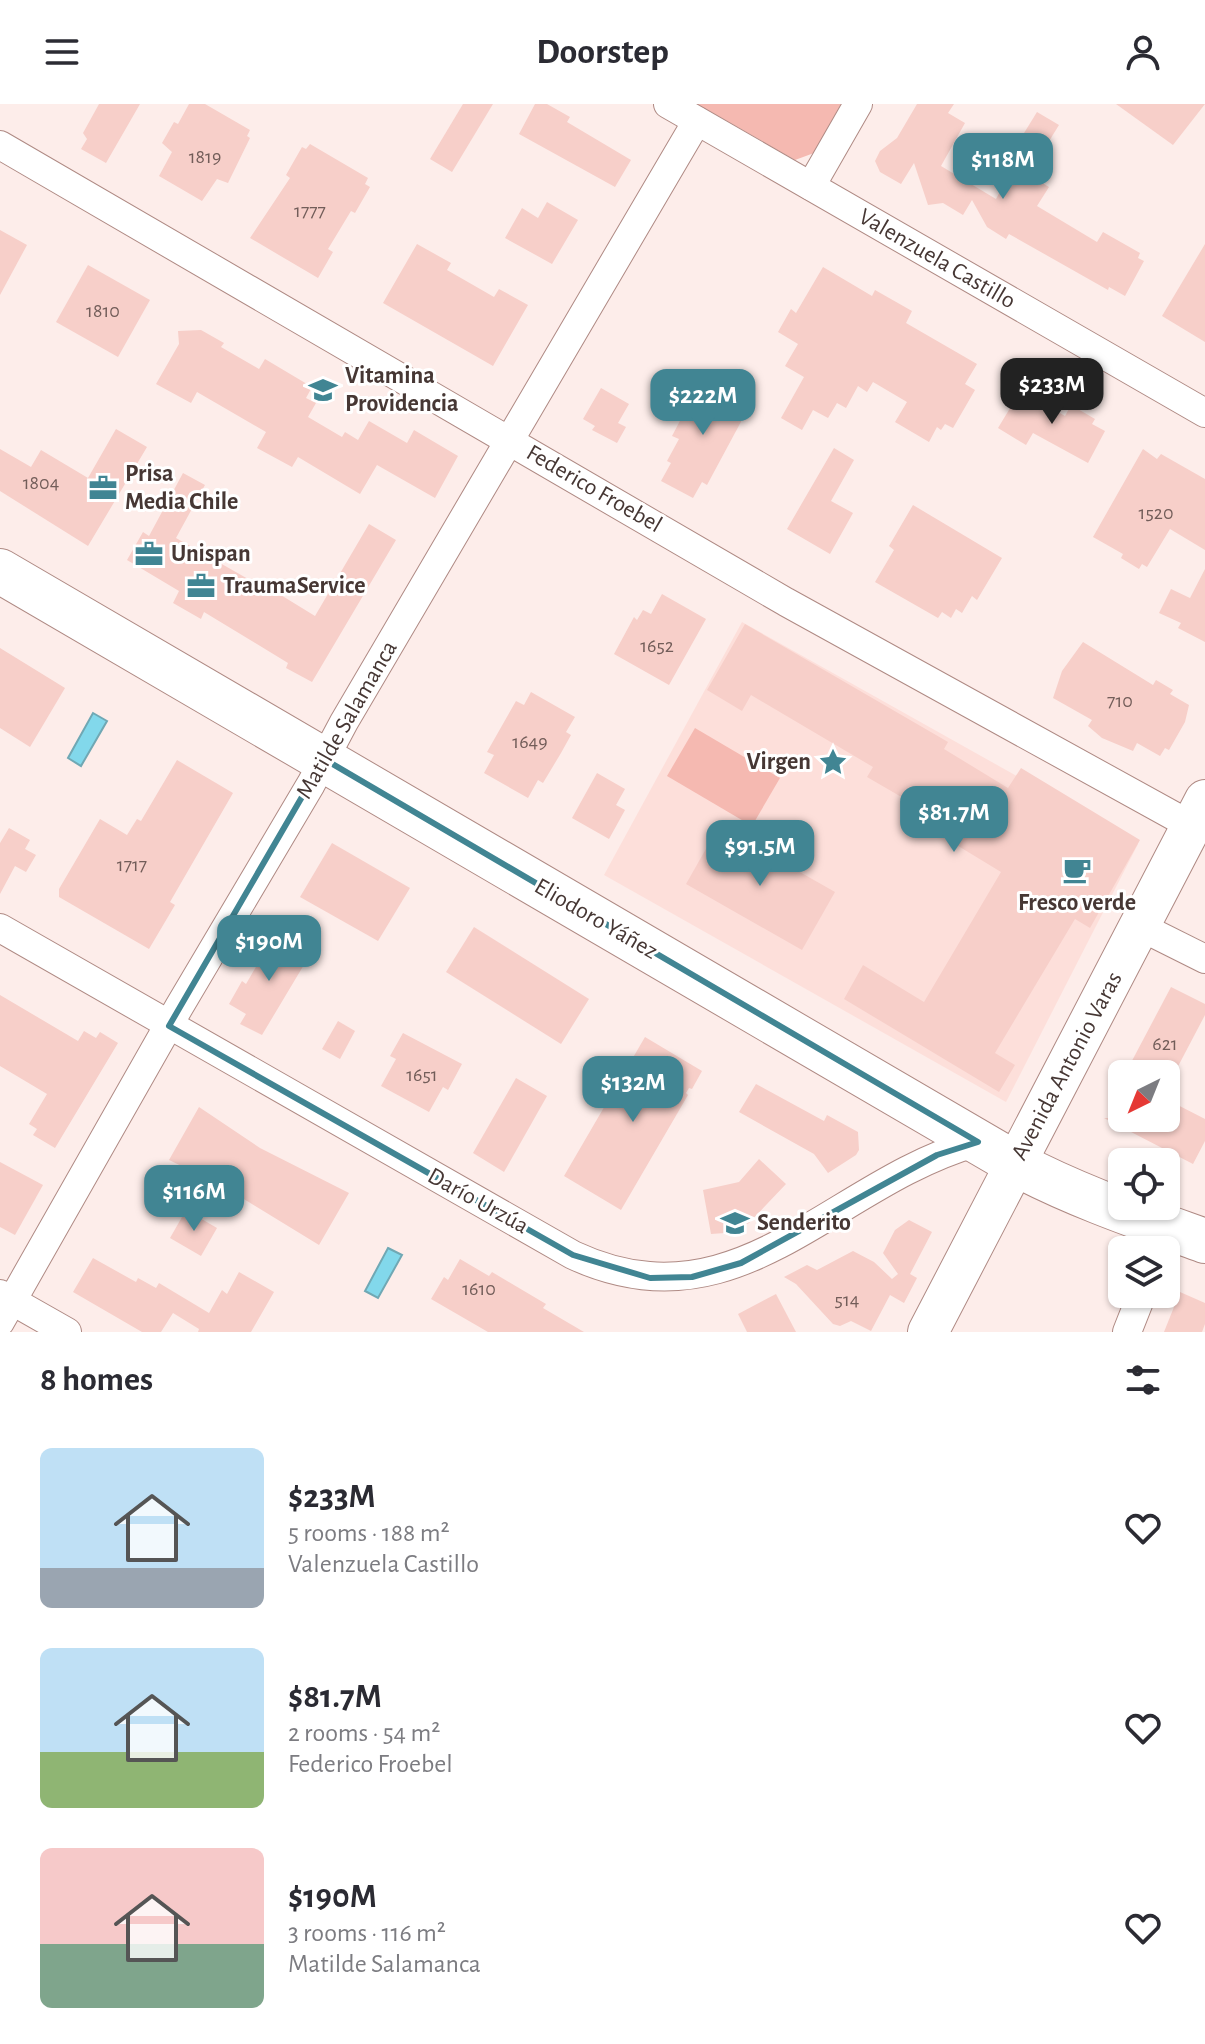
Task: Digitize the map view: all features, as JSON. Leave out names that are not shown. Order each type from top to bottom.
[{"type":"main road","name":"Eliodoro Yáñez","points":[[0,571],[1016,1164],[1169,1236]]},
{"type":"main road","name":"Avenida Antonio Varas","points":[[928,1332],[1198,813]]},
{"type":"street","name":"Valenzuela Castillo","points":[[668,104],[1205,413]]},
{"type":"street","points":[[811,186],[858,104]]},
{"type":"street","name":"Matilde Salamanca","points":[[4,1305],[697,121]]},
{"type":"street","name":"Federico Froebel","points":[[0,145],[786,602],[1198,813]]},
{"type":"street","points":[[1141,927],[1205,959]]},
{"type":"street","name":"Darío Urzúa","points":[[0,928],[573,1255],[610,1270],[640,1276],[692,1277],[741,1263],[937,1155],[978,1142]]},
{"type":"street","points":[[4,1305],[67,1332]]},
{"type":"street","points":[[1127,1332],[1136,1308]]},
{"type":"highlighted area","points":[[324,759],[978,1142],[937,1155],[741,1263],[692,1277],[650,1278],[573,1255],[169,1026]]},
{"type":"shaded area","points":[[697,104],[841,104],[814,153],[795,160]]},
{"type":"shaded area","points":[[742,622],[1138,844],[1006,1102],[604,875]]},
{"type":"shaded area","points":[[695,728],[780,778],[752,826],[667,776]]},
{"type":"water","points":[[93,713],[107,721],[81,766],[68,758]]},
{"type":"water","points":[[388,1248],[402,1255],[378,1298],[365,1291]]},
{"type":"building","points":[[99,104],[140,104],[106,163],[81,149],[87,139],[83,133]]},
{"type":"building","points":[[189,104],[205,104],[250,130],[247,136],[250,138],[228,183],[217,179],[202,201],[159,176],[172,152],[162,143]]},
{"type":"building","points":[[463,104],[493,104],[452,172],[430,159]]},
{"type":"building","points":[[535,104],[547,104],[570,117],[567,122],[631,160],[615,187],[519,134]]},
{"type":"building","points":[[917,104],[954,104],[948,113],[965,123],[941,166],[996,199],[1014,166],[1049,187],[1037,206],[1097,242],[1103,232],[1140,253],[1138,258],[1144,261],[1125,296],[1109,287],[1108,290],[1009,234],[1006,239],[987,227],[972,200],[963,215],[943,203],[928,205],[914,163],[901,184],[880,172],[875,161],[880,151],[897,138]]},
{"type":"building","points":[[1116,104],[1205,104],[1173,145]]},
{"type":"building","points":[[1037,112],[1059,125],[1030,172],[1008,159]]},
{"type":"building","points":[[310,144],[368,178],[365,184],[370,187],[328,249],[333,252],[318,278],[250,238],[290,178],[286,175],[302,147],[306,149]]},
{"type":"building","points":[[547,202],[578,220],[552,264],[505,238],[522,208],[538,218]]},
{"type":"building","points":[[0,230],[27,245],[0,295]]},
{"type":"building","points":[[417,244],[451,263],[447,270],[494,297],[499,289],[528,305],[493,366],[383,303]]},
{"type":"building","points":[[1205,244],[1205,342],[1162,316]]},
{"type":"building","points":[[88,265],[150,300],[118,357],[56,322]]},
{"type":"building","points":[[823,267],[872,296],[875,290],[912,311],[906,323],[977,364],[965,384],[975,390],[953,428],[945,424],[941,430],[937,427],[929,442],[895,422],[907,402],[873,382],[867,392],[858,386],[846,408],[837,403],[828,418],[813,410],[802,430],[781,418],[804,377],[785,366],[798,344],[778,332],[791,309],[796,313]]},
{"type":"building","points":[[201,330],[224,343],[221,347],[259,369],[265,359],[312,387],[306,398],[316,403],[308,417],[342,437],[345,432],[358,440],[369,421],[407,443],[414,430],[458,456],[435,498],[377,465],[360,494],[298,457],[292,467],[257,448],[266,432],[197,392],[191,403],[156,384],[179,344],[178,331]]},
{"type":"building","points":[[702,379],[750,405],[707,485],[702,482],[693,498],[661,481],[679,439],[672,436]]},
{"type":"building","points":[[601,388],[629,404],[618,423],[626,427],[617,443],[592,430],[595,426],[583,419]]},
{"type":"building","points":[[1021,390],[1065,416],[1071,405],[1095,419],[1092,424],[1105,431],[1088,463],[1033,433],[1026,445],[998,428]]},
{"type":"building","points":[[116,429],[147,447],[88,546],[0,491],[0,449],[31,467],[41,450],[88,478]]},
{"type":"building","points":[[834,448],[854,460],[831,501],[853,513],[830,554],[787,529]]},
{"type":"building","points":[[1143,449],[1157,459],[1161,454],[1205,479],[1205,550],[1170,529],[1147,567],[1142,564],[1139,569],[1121,558],[1123,554],[1093,537]]},
{"type":"building","points":[[183,473],[205,485],[176,538],[257,584],[258,581],[315,616],[369,524],[396,540],[312,682],[286,668],[288,663],[204,612],[201,619],[173,603],[179,591],[127,560],[143,532],[149,536]]},
{"type":"building","points":[[913,505],[1002,558],[977,600],[972,596],[962,613],[956,609],[951,618],[942,612],[938,618],[875,582],[894,550],[889,546]]},
{"type":"building","points":[[1205,569],[1205,642],[1178,628],[1181,623],[1159,613],[1171,589],[1190,598]]},
{"type":"building","points":[[662,594],[706,619],[669,685],[614,654],[634,617],[637,620],[643,610],[651,614]]},
{"type":"building","points":[[745,624],[948,742],[944,749],[1008,788],[1021,768],[1140,840],[1090,928],[1075,919],[995,1053],[1015,1065],[999,1092],[844,999],[863,965],[924,1002],[1001,872],[922,824],[929,813],[867,777],[873,767],[751,695],[742,711],[707,690]]},
{"type":"building","points":[[1083,642],[1153,685],[1156,680],[1173,690],[1170,694],[1189,705],[1185,722],[1169,750],[1165,748],[1160,756],[1137,743],[1133,751],[1102,738],[1088,726],[1092,720],[1053,698],[1062,671]]},
{"type":"building","points":[[0,648],[65,688],[30,747],[0,728]]},
{"type":"building","points":[[531,692],[575,717],[566,732],[571,735],[561,753],[543,783],[538,780],[528,798],[484,773],[494,755],[487,752],[516,701],[524,705]]},
{"type":"building","points":[[177,760],[233,793],[170,902],[175,905],[149,949],[59,897],[59,889],[100,819],[127,835],[137,819],[141,821]]},
{"type":"building","points":[[597,773],[625,789],[616,805],[625,810],[609,839],[572,818]]},
{"type":"building","points":[[719,826],[835,892],[802,950],[686,884]]},
{"type":"building","points":[[9,828],[30,840],[25,849],[36,855],[26,872],[15,866],[0,894],[0,843]]},
{"type":"building","points":[[332,843],[410,888],[378,941],[300,897]]},
{"type":"building","points":[[474,927],[589,999],[561,1044],[446,972]]},
{"type":"building","points":[[276,932],[311,953],[262,1035],[240,1024],[246,1014],[229,1004],[242,981],[246,984]]},
{"type":"building","points":[[1171,987],[1205,1004],[1205,1015],[1180,1063],[1180,1060],[1132,1060]]},
{"type":"building","points":[[0,995],[78,1041],[84,1031],[96,1038],[100,1032],[118,1043],[55,1148],[33,1135],[37,1129],[29,1124],[47,1094],[0,1066]]},
{"type":"building","points":[[338,1021],[355,1031],[340,1059],[322,1049]]},
{"type":"building","points":[[403,1033],[462,1064],[448,1090],[443,1087],[429,1112],[381,1086],[396,1059],[390,1056]]},
{"type":"building","points":[[645,1037],[702,1071],[692,1089],[689,1088],[686,1093],[688,1095],[621,1210],[564,1176]]},
{"type":"building","points":[[516,1078],[547,1096],[504,1172],[473,1153]]},
{"type":"building","points":[[756,1084],[824,1121],[827,1115],[858,1132],[859,1150],[856,1155],[828,1173],[814,1154],[739,1112]]},
{"type":"building","points":[[1180,1106],[1205,1119],[1205,1141],[1193,1164],[1180,1157],[1180,1148],[1162,1148],[1131,1132],[1180,1132]]},
{"type":"building","points":[[199,1107],[260,1148],[349,1193],[319,1245],[221,1185],[169,1160]]},
{"type":"building","points":[[759,1159],[786,1184],[749,1223],[725,1233],[711,1234],[703,1190],[739,1182]]},
{"type":"building","points":[[0,1162],[43,1185],[15,1235],[0,1227]]},
{"type":"building","points":[[186,1210],[217,1228],[201,1256],[170,1238]]},
{"type":"building","points":[[909,1220],[932,1232],[910,1274],[917,1278],[904,1303],[890,1295],[871,1331],[851,1321],[840,1326],[833,1324],[796,1284],[784,1277],[807,1265],[817,1270],[853,1251],[874,1262],[892,1279],[898,1274],[883,1253],[895,1230]]},
{"type":"building","points":[[93,1258],[136,1282],[138,1278],[156,1288],[159,1283],[209,1313],[222,1290],[227,1294],[239,1272],[274,1292],[251,1332],[198,1332],[199,1329],[173,1313],[161,1332],[142,1332],[73,1292]]},
{"type":"building","points":[[460,1259],[489,1276],[492,1272],[546,1304],[543,1308],[584,1332],[488,1332],[431,1299],[444,1277],[448,1280]]},
{"type":"building","points":[[1180,1292],[1205,1303],[1202,1332],[1164,1332],[1174,1308],[1180,1308]]},
{"type":"building","points":[[776,1294],[796,1332],[747,1332],[738,1314]]},
{"type":"place","name":"Vitamina Providencia","points":[[323,390]]},
{"type":"place","name":"Prisa Media Chile","points":[[103,488]]},
{"type":"place","name":"Unispan","points":[[149,554]]},
{"type":"place","name":"TraumaService","points":[[201,586]]},
{"type":"place","name":"Virgen","points":[[833,762]]},
{"type":"place","name":"Fresco verde","points":[[1077,870]]},
{"type":"place","name":"Senderito","points":[[735,1223]]}]
